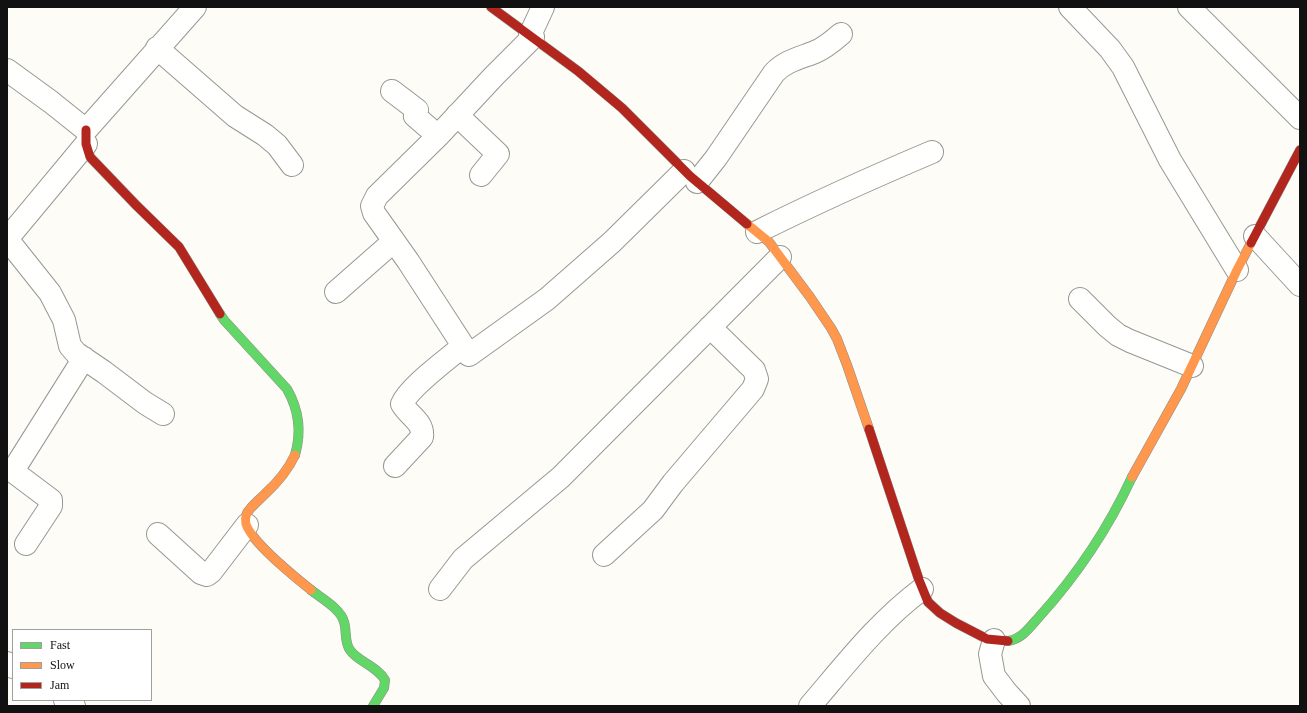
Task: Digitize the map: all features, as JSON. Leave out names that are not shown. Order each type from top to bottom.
[{"type":"street","points":[[163,414],[145,403],[76,353],[70,346],[64,320],[50,293],[7,239],[157,48],[195,7]]},
{"type":"street","points":[[491,7],[578,71],[622,108],[691,176],[768,242],[780,257],[818,309],[837,339],[864,412],[888,488],[911,553],[919,582],[928,602],[947,618],[987,639],[1014,640],[1022,635],[1060,594],[1089,555],[1120,503],[1133,476],[1181,389],[1237,270],[1300,150]]},
{"type":"street","points":[[543,7],[532,36],[438,136],[377,196],[372,206],[374,213],[469,354],[547,299],[691,176],[716,158],[774,73],[786,63],[816,51],[841,34]]},
{"type":"street","points":[[1070,7],[1110,49],[1124,67],[1170,160],[1237,270]]},
{"type":"street","points":[[1189,7],[1300,118]]},
{"type":"street","points":[[157,48],[235,116],[265,135],[277,145],[292,165]]},
{"type":"street","points":[[7,70],[51,102],[86,137],[90,157],[94,163],[179,247],[224,320],[287,389],[294,402],[299,417],[300,431],[297,450],[290,465],[281,477],[249,510],[246,517],[247,525],[250,532],[264,549],[296,578],[337,611],[344,620],[347,644],[351,652],[379,672],[386,680],[373,706]]},
{"type":"street","points":[[392,91],[417,110],[415,116],[438,136]]},
{"type":"street","points":[[457,115],[498,154],[482,175]]},
{"type":"street","points":[[757,232],[824,199],[932,152]]},
{"type":"street","points":[[1255,236],[1300,285]]},
{"type":"street","points":[[336,292],[394,241]]},
{"type":"street","points":[[440,589],[462,559],[561,478],[780,257]]},
{"type":"street","points":[[1080,299],[1118,335],[1130,342],[1192,366]]},
{"type":"street","points":[[604,555],[653,510],[673,483],[753,389],[757,379],[754,370],[710,327]]},
{"type":"street","points":[[395,466],[422,437],[423,431],[421,426],[404,408],[402,404],[404,400],[414,388],[463,346]]},
{"type":"street","points":[[26,544],[51,506],[51,500],[19,478],[14,473],[16,466],[84,358]]},
{"type":"street","points":[[158,534],[201,573],[207,575],[211,572],[247,525]]},
{"type":"street","points":[[812,706],[877,628],[906,601],[922,589]]},
{"type":"street","points":[[994,640],[990,654],[994,676],[1019,706]]},
{"type":"traffic: fast","points":[[220,314],[287,389],[297,413],[299,429],[295,455]]},
{"type":"traffic: fast","points":[[1008,641],[1022,635],[1032,625],[1079,568],[1113,515],[1132,477]]},
{"type":"traffic: fast","points":[[311,590],[335,608],[342,617],[345,625],[347,644],[353,654],[377,671],[385,680],[384,688],[373,706]]},
{"type":"traffic: slow","points":[[747,224],[769,242],[831,328],[847,365],[869,429]]},
{"type":"traffic: slow","points":[[1132,477],[1181,389],[1251,243]]},
{"type":"traffic: slow","points":[[295,455],[286,471],[278,481],[253,505],[246,516],[246,524],[250,532],[265,550],[311,590]]},
{"type":"traffic: jam","points":[[491,7],[578,71],[622,108],[690,176],[747,224]]},
{"type":"traffic: jam","points":[[86,130],[86,144],[90,157],[179,247],[220,314]]},
{"type":"traffic: jam","points":[[1251,243],[1300,150]]},
{"type":"traffic: jam","points":[[869,429],[919,580],[928,602],[940,613],[987,639],[1008,641]]}]
